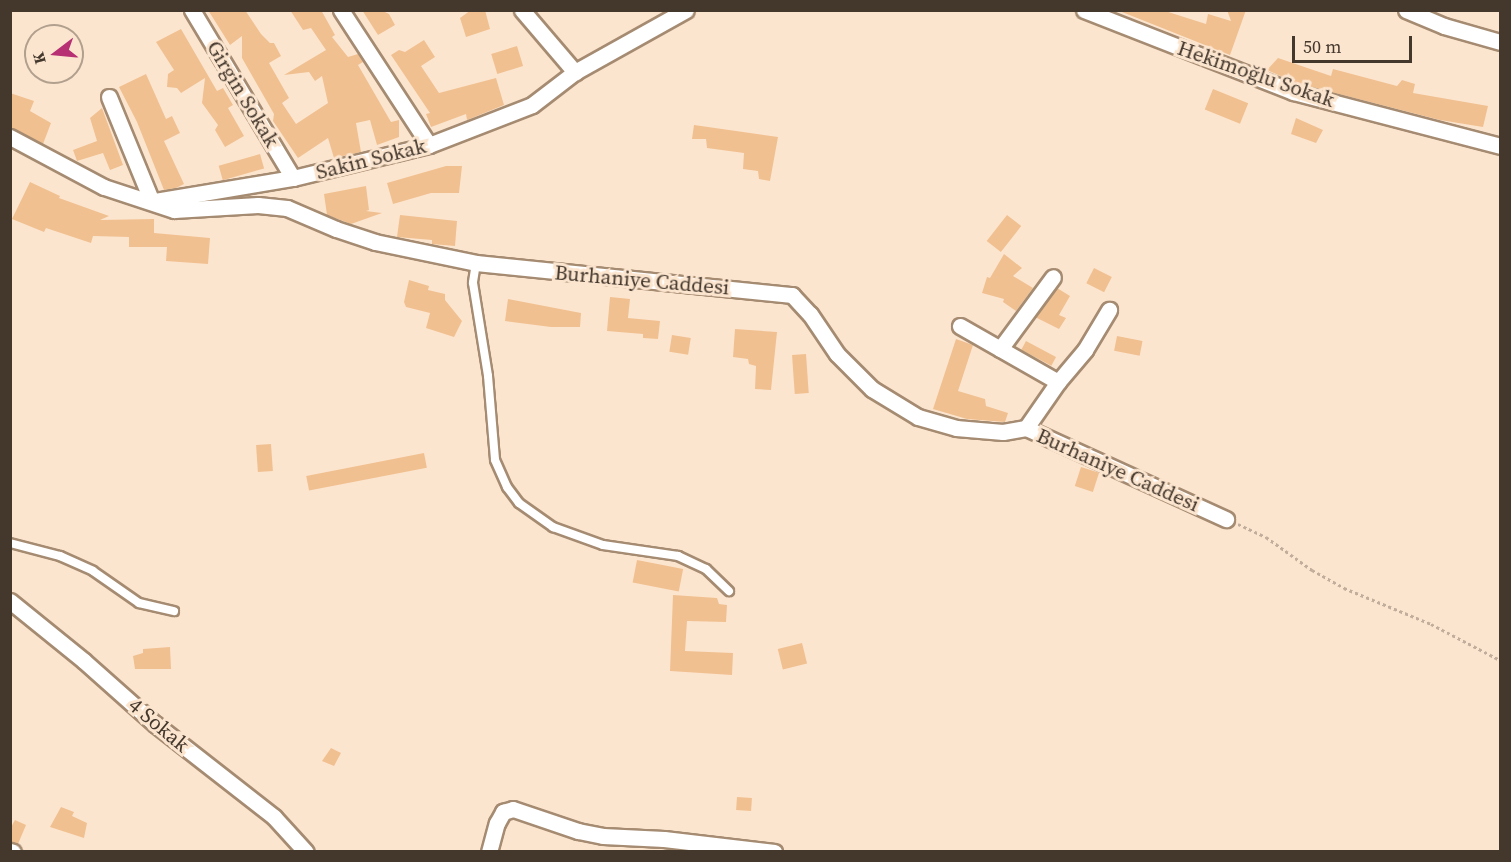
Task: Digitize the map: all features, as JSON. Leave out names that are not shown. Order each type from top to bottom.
[{"type":"street","name":"Girgin Sokak","points":[[192,10],[293,178]]},
{"type":"street","points":[[341,10],[429,146]]},
{"type":"street","points":[[522,10],[575,72]]},
{"type":"street","name":"Sakin Sokak","points":[[152,202],[293,178],[429,146],[532,105],[575,72],[686,10]]},
{"type":"street","name":"Hekimoğlu Sokak","points":[[1084,10],[1293,92],[1500,146]]},
{"type":"street","points":[[1406,10],[1444,26],[1500,42]]},
{"type":"street","points":[[109,97],[152,202]]},
{"type":"street","name":"Burhaniye Caddesi","points":[[10,137],[104,187],[174,210],[258,205],[287,208],[336,229],[375,242],[476,263],[792,296],[810,314],[837,354],[872,389],[918,417],[956,428],[1003,432],[1026,428],[1226,519]]},
{"type":"street","points":[[999,349],[1053,277]]},
{"type":"street","points":[[1026,428],[1058,382],[1085,350],[1109,310]]},
{"type":"street","points":[[960,326],[1058,382]]},
{"type":"street","name":"4 Sokak","points":[[10,601],[84,660],[155,724],[274,817],[306,852]]},
{"type":"street","points":[[489,852],[497,823],[503,812],[513,809],[578,831],[603,836],[664,839],[774,852]]},
{"type":"lane","points":[[476,263],[473,283],[488,376],[495,460],[507,487],[519,503],[553,527],[603,545],[678,556],[706,569],[729,591]]},
{"type":"lane","points":[[10,543],[60,555],[93,571],[139,603],[174,611]]},
{"type":"path","points":[[1226,519],[1266,537],[1312,570],[1344,588],[1431,624],[1500,660]]},
{"type":"building","points":[[208,10],[245,10],[261,34],[270,43],[274,43],[281,56],[269,63],[289,98],[282,103],[296,124],[328,103],[322,76],[315,81],[309,72],[284,75],[326,50],[311,28],[303,30],[290,10],[321,10],[335,35],[332,37],[348,57],[358,54],[363,62],[358,65],[391,122],[399,120],[399,137],[377,145],[370,120],[356,123],[361,152],[334,158],[328,138],[298,158],[273,121],[274,114],[242,58],[242,36],[230,45]]},
{"type":"building","points":[[362,10],[381,10],[389,14],[395,25],[378,35]]},
{"type":"building","points":[[471,10],[485,10],[490,29],[466,37],[460,18]]},
{"type":"building","points":[[1117,10],[1162,10],[1206,24],[1208,14],[1231,21],[1227,10],[1246,10],[1230,55]]},
{"type":"building","points":[[181,29],[217,91],[223,88],[233,105],[228,108],[244,136],[225,147],[215,130],[218,125],[202,103],[205,78],[181,93],[177,88],[167,87],[168,74],[174,70],[156,42]]},
{"type":"building","points":[[424,40],[435,57],[421,66],[439,93],[496,78],[504,105],[467,120],[466,114],[431,127],[426,114],[430,113],[391,55],[399,50],[405,52]]},
{"type":"building","points":[[517,46],[523,66],[497,74],[491,54]]},
{"type":"building","points":[[1278,58],[1331,76],[1333,69],[1397,86],[1402,80],[1415,84],[1413,93],[1488,106],[1483,127],[1440,120],[1296,83],[1267,70]]},
{"type":"building","points":[[146,74],[166,119],[172,116],[180,133],[164,141],[184,184],[176,188],[164,190],[137,122],[119,87]]},
{"type":"building","points":[[1213,89],[1248,103],[1240,124],[1205,109]]},
{"type":"building","points":[[10,93],[34,101],[30,111],[51,123],[43,144],[10,127]]},
{"type":"building","points":[[102,108],[123,165],[110,170],[103,153],[77,161],[73,150],[97,141],[90,118]]},
{"type":"building","points":[[1296,118],[1323,130],[1316,143],[1291,134]]},
{"type":"building","points":[[694,125],[778,137],[770,181],[759,179],[758,171],[743,169],[744,153],[707,148],[706,139],[692,139]]},
{"type":"building","points":[[260,154],[264,168],[223,180],[219,166]]},
{"type":"building","points":[[446,166],[462,166],[459,193],[431,193],[393,204],[387,183]]},
{"type":"building","points":[[30,182],[60,196],[59,198],[109,216],[100,220],[154,219],[154,233],[210,238],[208,264],[166,261],[167,247],[129,247],[129,237],[93,236],[91,243],[46,228],[44,232],[12,219]]},
{"type":"building","points":[[366,186],[369,210],[366,211],[382,213],[351,224],[327,215],[324,194]]},
{"type":"building","points":[[400,215],[457,221],[455,246],[432,244],[432,240],[397,237]]},
{"type":"building","points":[[1007,215],[1021,226],[1001,252],[987,241]]},
{"type":"building","points":[[1004,254],[1022,268],[1013,276],[1033,288],[1016,311],[1003,302],[1004,299],[982,293],[987,277],[990,278]]},
{"type":"building","points":[[1094,268],[1112,277],[1104,292],[1086,283]]},
{"type":"building","points":[[409,280],[429,286],[428,290],[445,294],[445,300],[462,321],[454,337],[426,328],[430,313],[406,307],[404,302]]},
{"type":"building","points":[[1057,288],[1070,296],[1059,315],[1066,318],[1059,329],[1035,317]]},
{"type":"building","points":[[610,297],[630,299],[628,318],[660,321],[658,339],[643,338],[643,334],[607,331]]},
{"type":"building","points":[[508,299],[581,313],[580,327],[551,327],[505,321]]},
{"type":"building","points":[[735,329],[777,332],[771,390],[755,389],[756,366],[749,364],[748,359],[733,357]]},
{"type":"building","points":[[672,335],[691,338],[688,355],[669,352]]},
{"type":"building","points":[[1117,336],[1143,341],[1140,356],[1114,351]]},
{"type":"building","points":[[956,339],[973,345],[958,391],[985,399],[986,406],[1008,413],[1005,422],[967,419],[933,409]]},
{"type":"building","points":[[1026,341],[1056,357],[1051,366],[1021,350]]},
{"type":"building","points":[[806,354],[809,393],[795,394],[792,355]]},
{"type":"building","points":[[271,444],[273,471],[258,472],[256,445]]},
{"type":"building","points":[[424,453],[427,468],[309,491],[306,476]]},
{"type":"building","points":[[1081,467],[1099,473],[1093,492],[1075,486]]},
{"type":"building","points":[[637,560],[683,569],[679,592],[633,583]]},
{"type":"building","points":[[673,595],[717,598],[719,604],[727,605],[726,622],[687,621],[685,651],[733,653],[732,675],[670,671]]},
{"type":"building","points":[[802,643],[807,663],[783,669],[778,649]]},
{"type":"building","points":[[170,647],[171,669],[135,669],[133,656],[143,653],[143,649]]},
{"type":"building","points":[[331,748],[341,753],[334,766],[322,761]]},
{"type":"building","points":[[737,797],[752,798],[751,811],[736,810]]},
{"type":"building","points":[[61,807],[74,812],[72,816],[87,823],[84,838],[50,827]]},
{"type":"building","points":[[15,820],[26,825],[18,844],[10,842],[10,829]]}]
